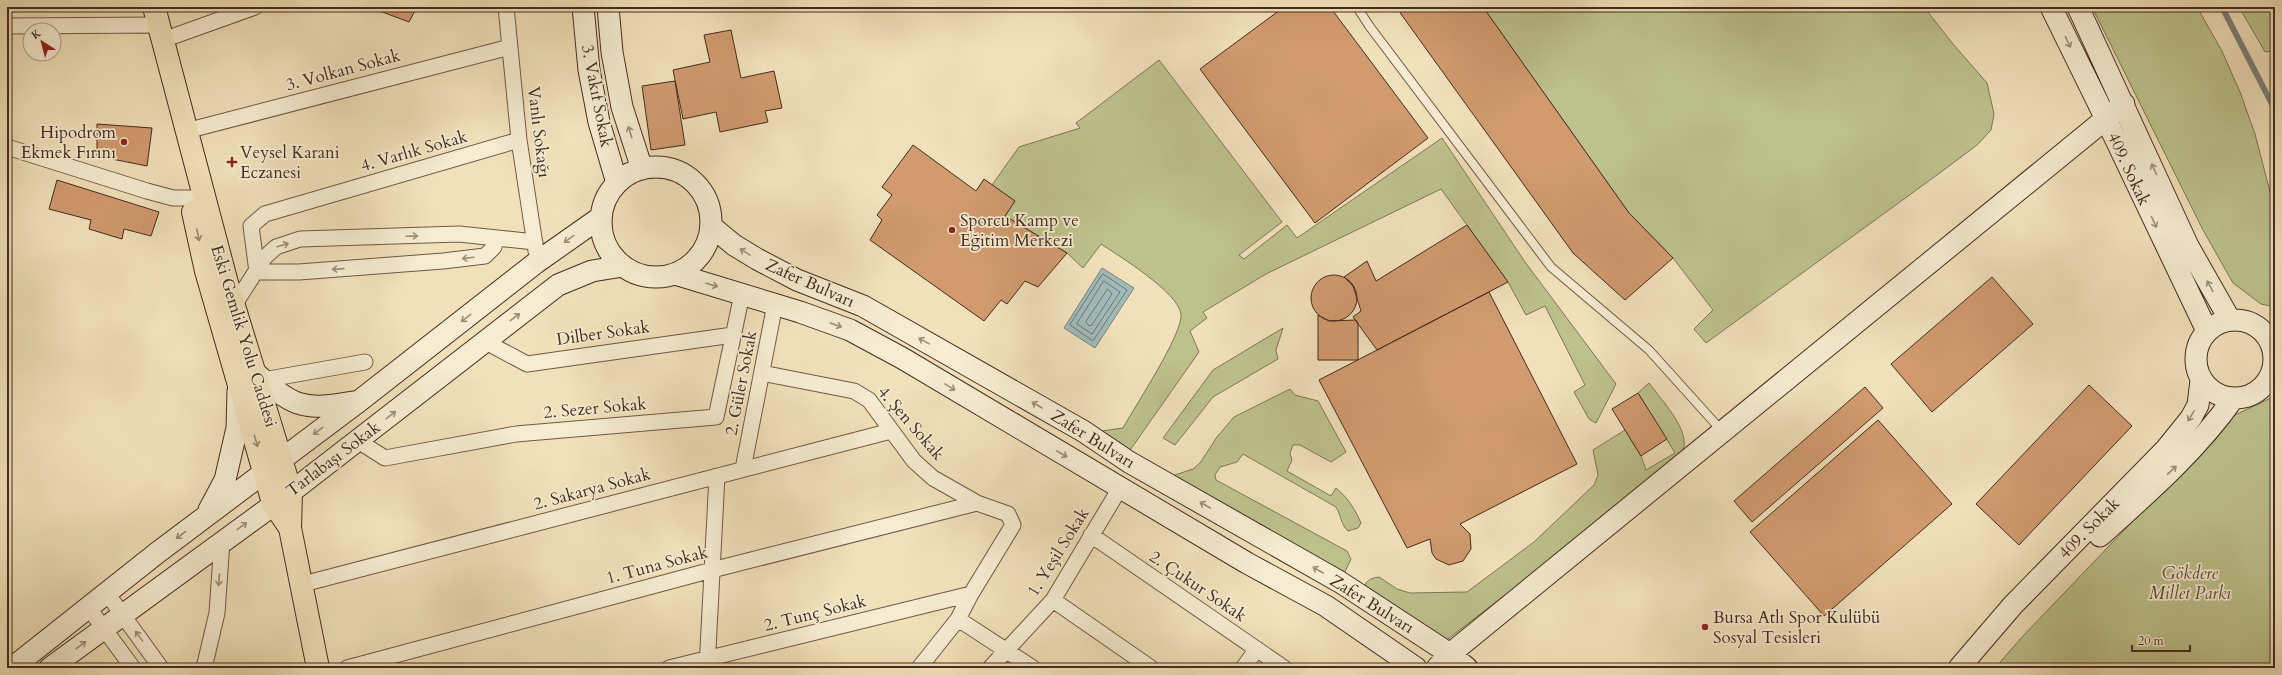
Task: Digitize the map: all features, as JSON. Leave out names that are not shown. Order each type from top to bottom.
[{"type":"main road","name":"3. Vakıf Sokak","points":[[584,7],[589,70],[599,122],[617,183]]},
{"type":"main road","name":"3. Vakıf Sokak","points":[[608,7],[612,52],[622,107],[642,169]]},
{"type":"main road","name":"409. Sokak","points":[[2051,7],[2207,331]]},
{"type":"main road","name":"409. Sokak","points":[[2078,7],[2124,104],[2188,246],[2230,320]]},
{"type":"main road","name":"Eski Gemlik Yolu Caddesi","points":[[159,24],[290,528],[303,584],[318,668]]},
{"type":"main road","points":[[1444,661],[2124,104]]},
{"type":"main road","points":[[192,155],[191,198],[206,271],[251,377],[297,404],[325,408],[358,402]]},
{"type":"main road","points":[[650,167],[669,168],[685,174],[699,185],[708,201],[712,218],[710,236],[703,252],[690,265],[675,274],[652,276],[640,274],[623,266],[608,247],[603,235],[601,217],[606,199],[617,183],[632,172],[642,169],[650,167]]},
{"type":"main road","points":[[12,668],[106,592],[358,402],[538,262],[601,217]]},
{"type":"main road","name":"Zafer Bulvarı","points":[[711,226],[734,245],[757,259],[797,280],[863,306],[1083,431],[1129,462],[1340,582],[1444,661],[1467,668]]},
{"type":"main road","name":"Tarlabaşı Sokak","points":[[50,668],[358,441],[484,341],[558,285],[592,271],[623,266]]},
{"type":"main road","name":"Zafer Bulvarı","points":[[675,274],[775,304],[850,330],[902,358],[1247,563],[1326,606],[1416,668]]},
{"type":"main road","points":[[2230,320],[2243,320],[2270,333],[2275,357],[2274,370],[2268,382],[2258,391],[2246,397],[2233,399],[2221,396],[2210,390],[2201,380],[2196,368],[2196,354],[2200,342],[2207,331],[2217,324],[2230,320]]},
{"type":"main road","points":[[207,515],[225,480],[251,377]]},
{"type":"main road","name":"409. Sokak","points":[[1959,668],[2013,605],[2166,449],[2191,418],[2198,405],[2201,380]]},
{"type":"main road","name":"409. Sokak","points":[[1974,668],[2018,615],[2068,566],[2182,460],[2214,426],[2233,399]]},
{"type":"street","points":[[7,26],[159,24],[254,7]]},
{"type":"street","name":"Vanlı Sokağı","points":[[506,7],[519,140],[538,262]]},
{"type":"street","name":"3. Volkan Sokak","points":[[186,131],[510,47]]},
{"type":"street","name":"4. Varlık Sokak","points":[[257,272],[251,226],[265,214],[519,140]]},
{"type":"street","points":[[7,147],[147,191],[173,198],[191,198]]},
{"type":"street","points":[[233,306],[257,272],[265,257],[276,247],[300,240],[459,234],[535,242]]},
{"type":"street","points":[[257,272],[323,270],[485,256],[494,247],[496,238]]},
{"type":"street","name":"2. Sezer Sokak","points":[[358,441],[385,458],[516,434],[716,417],[742,294]]},
{"type":"street","name":"2. Güler Sokak","points":[[743,469],[775,304]]},
{"type":"street","name":"Dilber Sokak","points":[[484,341],[527,364],[733,334]]},
{"type":"street","points":[[251,377],[364,362]]},
{"type":"street","name":"4. Şen Sokak","points":[[762,373],[854,391],[870,400],[890,431],[914,461],[933,478],[977,502],[1008,514],[1013,525],[971,594],[958,619],[919,668]]},
{"type":"street","name":"2. Sakarya Sokak","points":[[303,584],[890,431]]},
{"type":"street","points":[[708,664],[717,476]]},
{"type":"street","name":"1. Yeşil Sokak","points":[[990,668],[1053,600],[1120,488]]},
{"type":"street","name":"1. Tuna Sokak","points":[[348,668],[712,570],[977,502]]},
{"type":"street","name":"2. Çukur Sokak","points":[[1091,535],[1284,668]]},
{"type":"street","points":[[204,668],[217,613],[222,541]]},
{"type":"street","points":[[106,592],[161,668]]},
{"type":"street","name":"2. Tunç Sokak","points":[[669,668],[708,664],[971,594]]},
{"type":"street","points":[[1053,600],[1151,668]]},
{"type":"street","points":[[88,607],[133,668]]},
{"type":"street","points":[[958,619],[1008,650],[1033,668]]},
{"type":"street","points":[[1243,668],[1257,649]]},
{"type":"lane","points":[[1356,7],[1551,267],[1649,350],[1723,432]]},
{"type":"green space","points":[[1483,7],[1924,7],[1953,44],[1987,83],[1994,114],[1991,130],[1977,145],[1937,175],[1706,343],[1694,329],[1713,310],[1673,258],[1629,213]]},
{"type":"green space","points":[[2092,7],[2197,7],[2222,51],[2240,92],[2255,134],[2275,211],[2275,307],[2261,304],[2233,283],[2203,230]]},
{"type":"green space","points":[[2239,7],[2275,7],[2274,51],[2265,52]]},
{"type":"green space","points":[[1159,60],[1282,222],[1239,255],[1244,259],[1287,225],[1297,238],[1442,138],[1525,262],[1616,384],[1596,423],[1589,419],[1574,392],[1585,385],[1545,306],[1526,315],[1508,282],[1441,189],[1266,274],[1203,312],[1207,318],[1190,331],[1199,352],[1128,453],[1099,434],[1102,431],[1123,428],[1167,353],[1175,337],[1180,323],[1181,314],[1170,295],[1159,285],[1147,275],[1101,244],[1083,268],[1067,253],[1005,216],[1015,201],[992,185],[1019,147],[1080,128],[1076,123]]},
{"type":"green space","points":[[1283,328],[1276,350],[1278,359],[1213,397],[1175,445],[1163,438],[1213,370]]},
{"type":"green space","points":[[1649,383],[1668,407],[1680,426],[1684,445],[1680,456],[1656,479],[1440,645],[1363,589],[1369,580],[1379,577],[1397,589],[1410,593],[1467,592],[1534,542],[1594,485],[1598,475],[1593,450],[1625,430],[1641,456],[1646,470],[1675,453],[1638,393]]},
{"type":"green space","points":[[1290,389],[1295,395],[1318,401],[1346,452],[1331,462],[1300,445],[1293,445],[1290,453],[1292,460],[1287,471],[1331,496],[1336,488],[1348,500],[1356,513],[1361,523],[1358,528],[1348,531],[1344,526],[1336,507],[1243,454],[1237,462],[1220,467],[1215,475],[1216,480],[1347,551],[1351,559],[1343,576],[1172,476],[1193,469],[1200,463],[1217,437],[1234,417]]},
{"type":"green space","name":"Gökdere Millet Parkı","points":[[2275,396],[2275,668],[1995,668],[2022,637],[2154,499],[2217,438],[2233,416]]},
{"type":"water","points":[[1102,268],[1134,288],[1095,348],[1064,328]]},
{"type":"building","points":[[376,7],[417,7],[409,22],[377,10]]},
{"type":"building","points":[[1284,7],[1330,7],[1428,138],[1315,223],[1200,69]]},
{"type":"building","points":[[1398,7],[1483,7],[1629,213],[1673,258],[1625,300],[1573,253],[1401,14]]},
{"type":"building","points":[[731,30],[741,78],[774,71],[782,108],[765,111],[768,122],[720,132],[716,112],[683,119],[673,70],[710,62],[704,35]]},
{"type":"building","points":[[675,81],[685,145],[651,150],[642,86]]},
{"type":"building","name":"Hipodrom Ekmek Fırını","points":[[97,124],[152,128],[147,166],[97,156]]},
{"type":"building","name":"Sporcu Kamp ve Eğitim Merkezi","points":[[913,145],[976,191],[984,179],[1015,201],[1005,216],[1067,253],[1038,287],[1025,281],[1007,304],[1001,300],[984,321],[870,240],[882,220],[877,215],[892,195],[882,187]]},
{"type":"building","points":[[57,180],[159,212],[151,236],[124,229],[122,239],[89,229],[91,220],[49,209]]},
{"type":"building","points":[[1467,225],[1508,282],[1377,350],[1353,317],[1361,311],[1353,286],[1344,277],[1367,261],[1376,281]]},
{"type":"building","points":[[1330,275],[1338,275],[1347,279],[1353,285],[1357,298],[1353,311],[1347,317],[1338,321],[1330,321],[1321,317],[1315,311],[1311,302],[1311,294],[1315,285],[1321,279]]},
{"type":"building","points":[[1992,277],[2033,324],[1932,412],[1891,364]]},
{"type":"building","points":[[1489,292],[1577,464],[1460,524],[1470,534],[1471,549],[1463,561],[1449,565],[1436,559],[1432,553],[1430,539],[1407,548],[1319,380]]},
{"type":"building","points":[[1318,315],[1329,321],[1356,320],[1358,323],[1358,360],[1318,360]]},
{"type":"building","points":[[2089,385],[2132,426],[2019,545],[1976,504]]},
{"type":"building","points":[[1865,387],[1883,408],[1752,522],[1734,501]]},
{"type":"building","points":[[1638,393],[1667,439],[1641,456],[1612,409]]},
{"type":"building","points":[[1878,420],[1952,504],[1824,616],[1750,532]]},
{"type":"waterway","points":[[2222,7],[2275,110]]},
{"type":"place","name":"Hipodrom Ekmek Fırını","points":[[124,142]]},
{"type":"place","name":"Veysel Karani Eczanesi","points":[[232,162]]},
{"type":"place","name":"Sporcu Kamp ve Eğitim Merkezi","points":[[952,230]]},
{"type":"place","name":"Bursa Atlı Spor Kulübü Sosyal Tesisleri","points":[[1705,627]]}]
